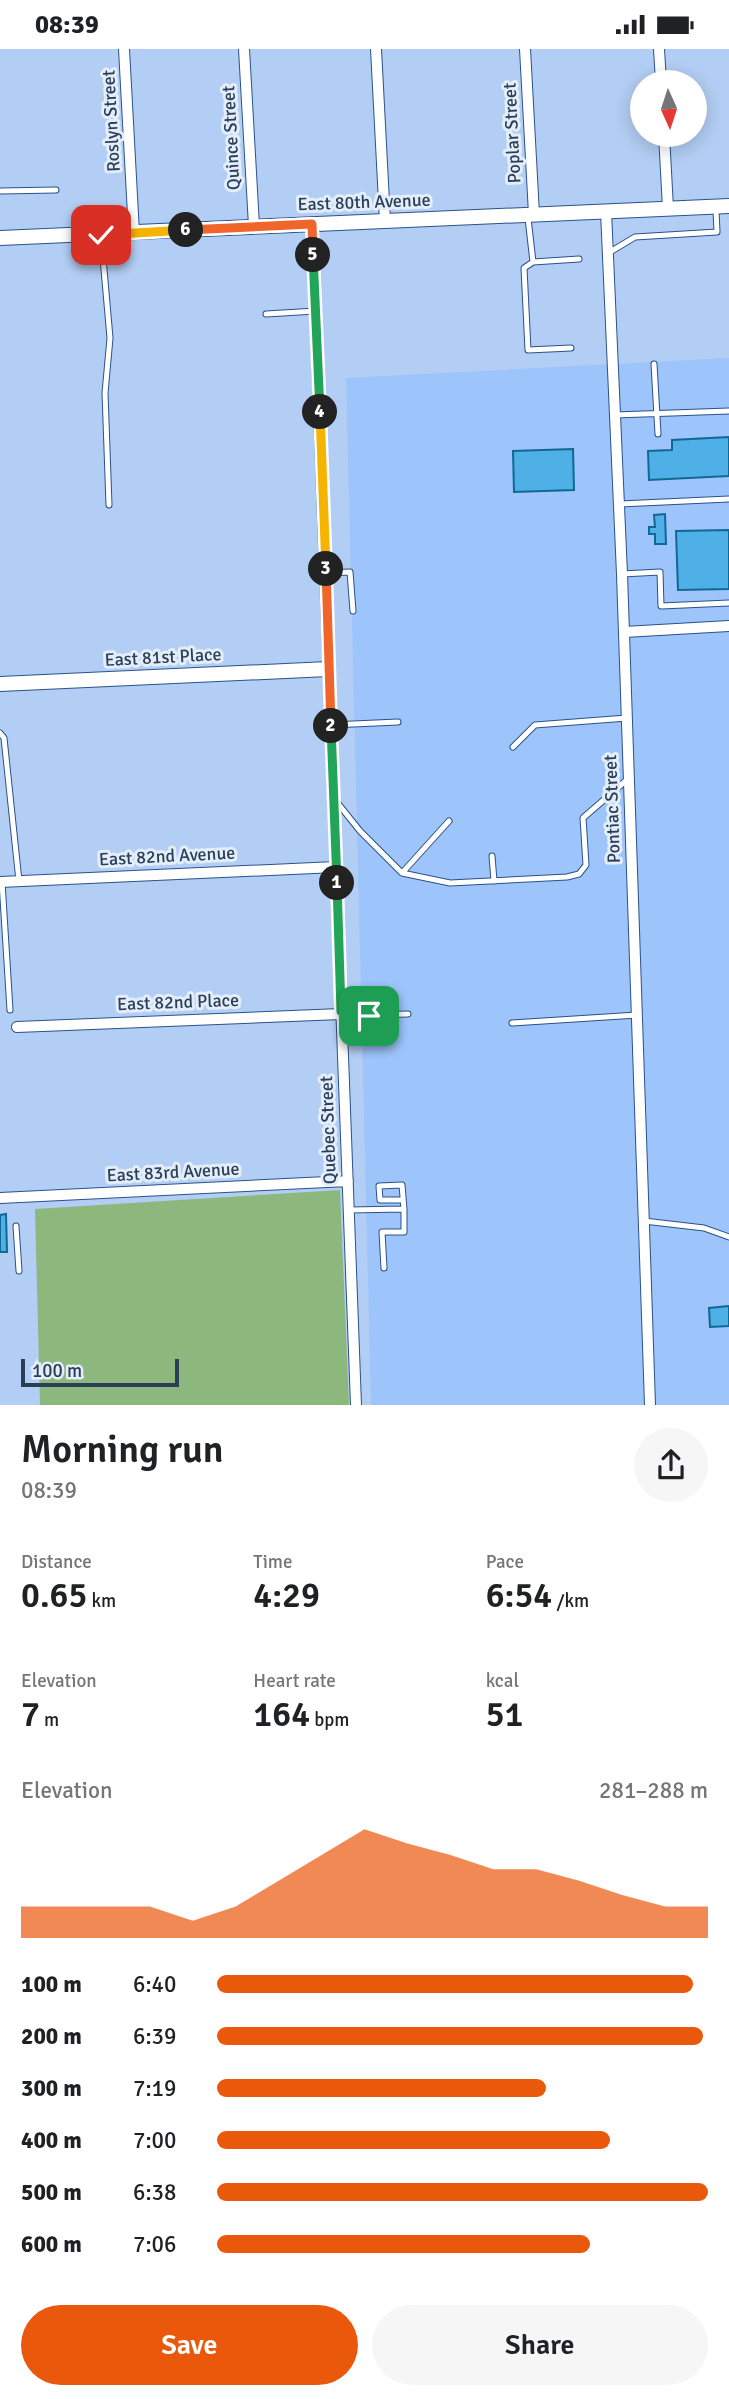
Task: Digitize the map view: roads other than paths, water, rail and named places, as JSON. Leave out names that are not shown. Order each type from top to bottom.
[{"type":"street","name":"Roslyn Street","points":[[124,49],[134,233]]},
{"type":"street","name":"Quince Street","points":[[244,49],[254,226]]},
{"type":"street","points":[[376,49],[385,221]]},
{"type":"street","name":"Poplar Street","points":[[525,49],[531,215]]},
{"type":"street","points":[[659,49],[660,70]]},
{"type":"street","points":[[665,147],[668,208]]},
{"type":"street","name":"East 80th Avenue","points":[[0,238],[723,206]]},
{"type":"street","name":"Pontiac Street","points":[[606,211],[622,574],[650,1405]]},
{"type":"street","name":"Quebec Street","points":[[312,224],[356,1405]]},
{"type":"street","points":[[624,632],[729,626]]},
{"type":"street","name":"East 81st Place","points":[[0,684],[328,669]]},
{"type":"street","name":"East 82nd Avenue","points":[[1,882],[337,867]]},
{"type":"street","name":"East 82nd Place","points":[[17,1027],[341,1012]]},
{"type":"street","name":"East 83rd Avenue","points":[[0,1198],[348,1181]]},
{"type":"lane","points":[[0,191],[55,190]]},
{"type":"lane","points":[[608,253],[635,237],[717,232],[723,206]]},
{"type":"lane","points":[[531,215],[533,263]]},
{"type":"lane","points":[[101,235],[110,338],[105,393],[109,505]]},
{"type":"lane","points":[[571,348],[528,350],[524,268],[533,263],[579,259]]},
{"type":"lane","points":[[266,314],[316,310]]},
{"type":"lane","points":[[654,364],[658,434]]},
{"type":"lane","points":[[615,415],[729,411]]},
{"type":"lane","points":[[619,504],[729,499]]},
{"type":"lane","points":[[326,573],[350,572],[353,611]]},
{"type":"lane","points":[[622,574],[660,572],[661,606],[729,603]]},
{"type":"lane","points":[[513,747],[535,725],[627,718]]},
{"type":"lane","points":[[331,725],[398,722]]},
{"type":"lane","points":[[0,733],[4,738],[19,881]]},
{"type":"lane","points":[[334,799],[360,831],[402,873],[450,883],[567,877],[579,874],[586,865],[583,818],[629,778]]},
{"type":"lane","points":[[402,873],[449,821]]},
{"type":"lane","points":[[492,856],[494,881]]},
{"type":"lane","points":[[1,882],[10,1010]]},
{"type":"lane","points":[[341,1012],[360,1011],[369,1016],[408,1014]]},
{"type":"lane","points":[[512,1023],[637,1015]]},
{"type":"lane","points":[[384,1268],[382,1232],[404,1232],[404,1209],[402,1185],[379,1186],[380,1200],[403,1200]]},
{"type":"lane","points":[[349,1209],[404,1209]]},
{"type":"lane","points":[[644,1221],[704,1228],[729,1237]]},
{"type":"lane","points":[[16,1226],[19,1271]]}]
